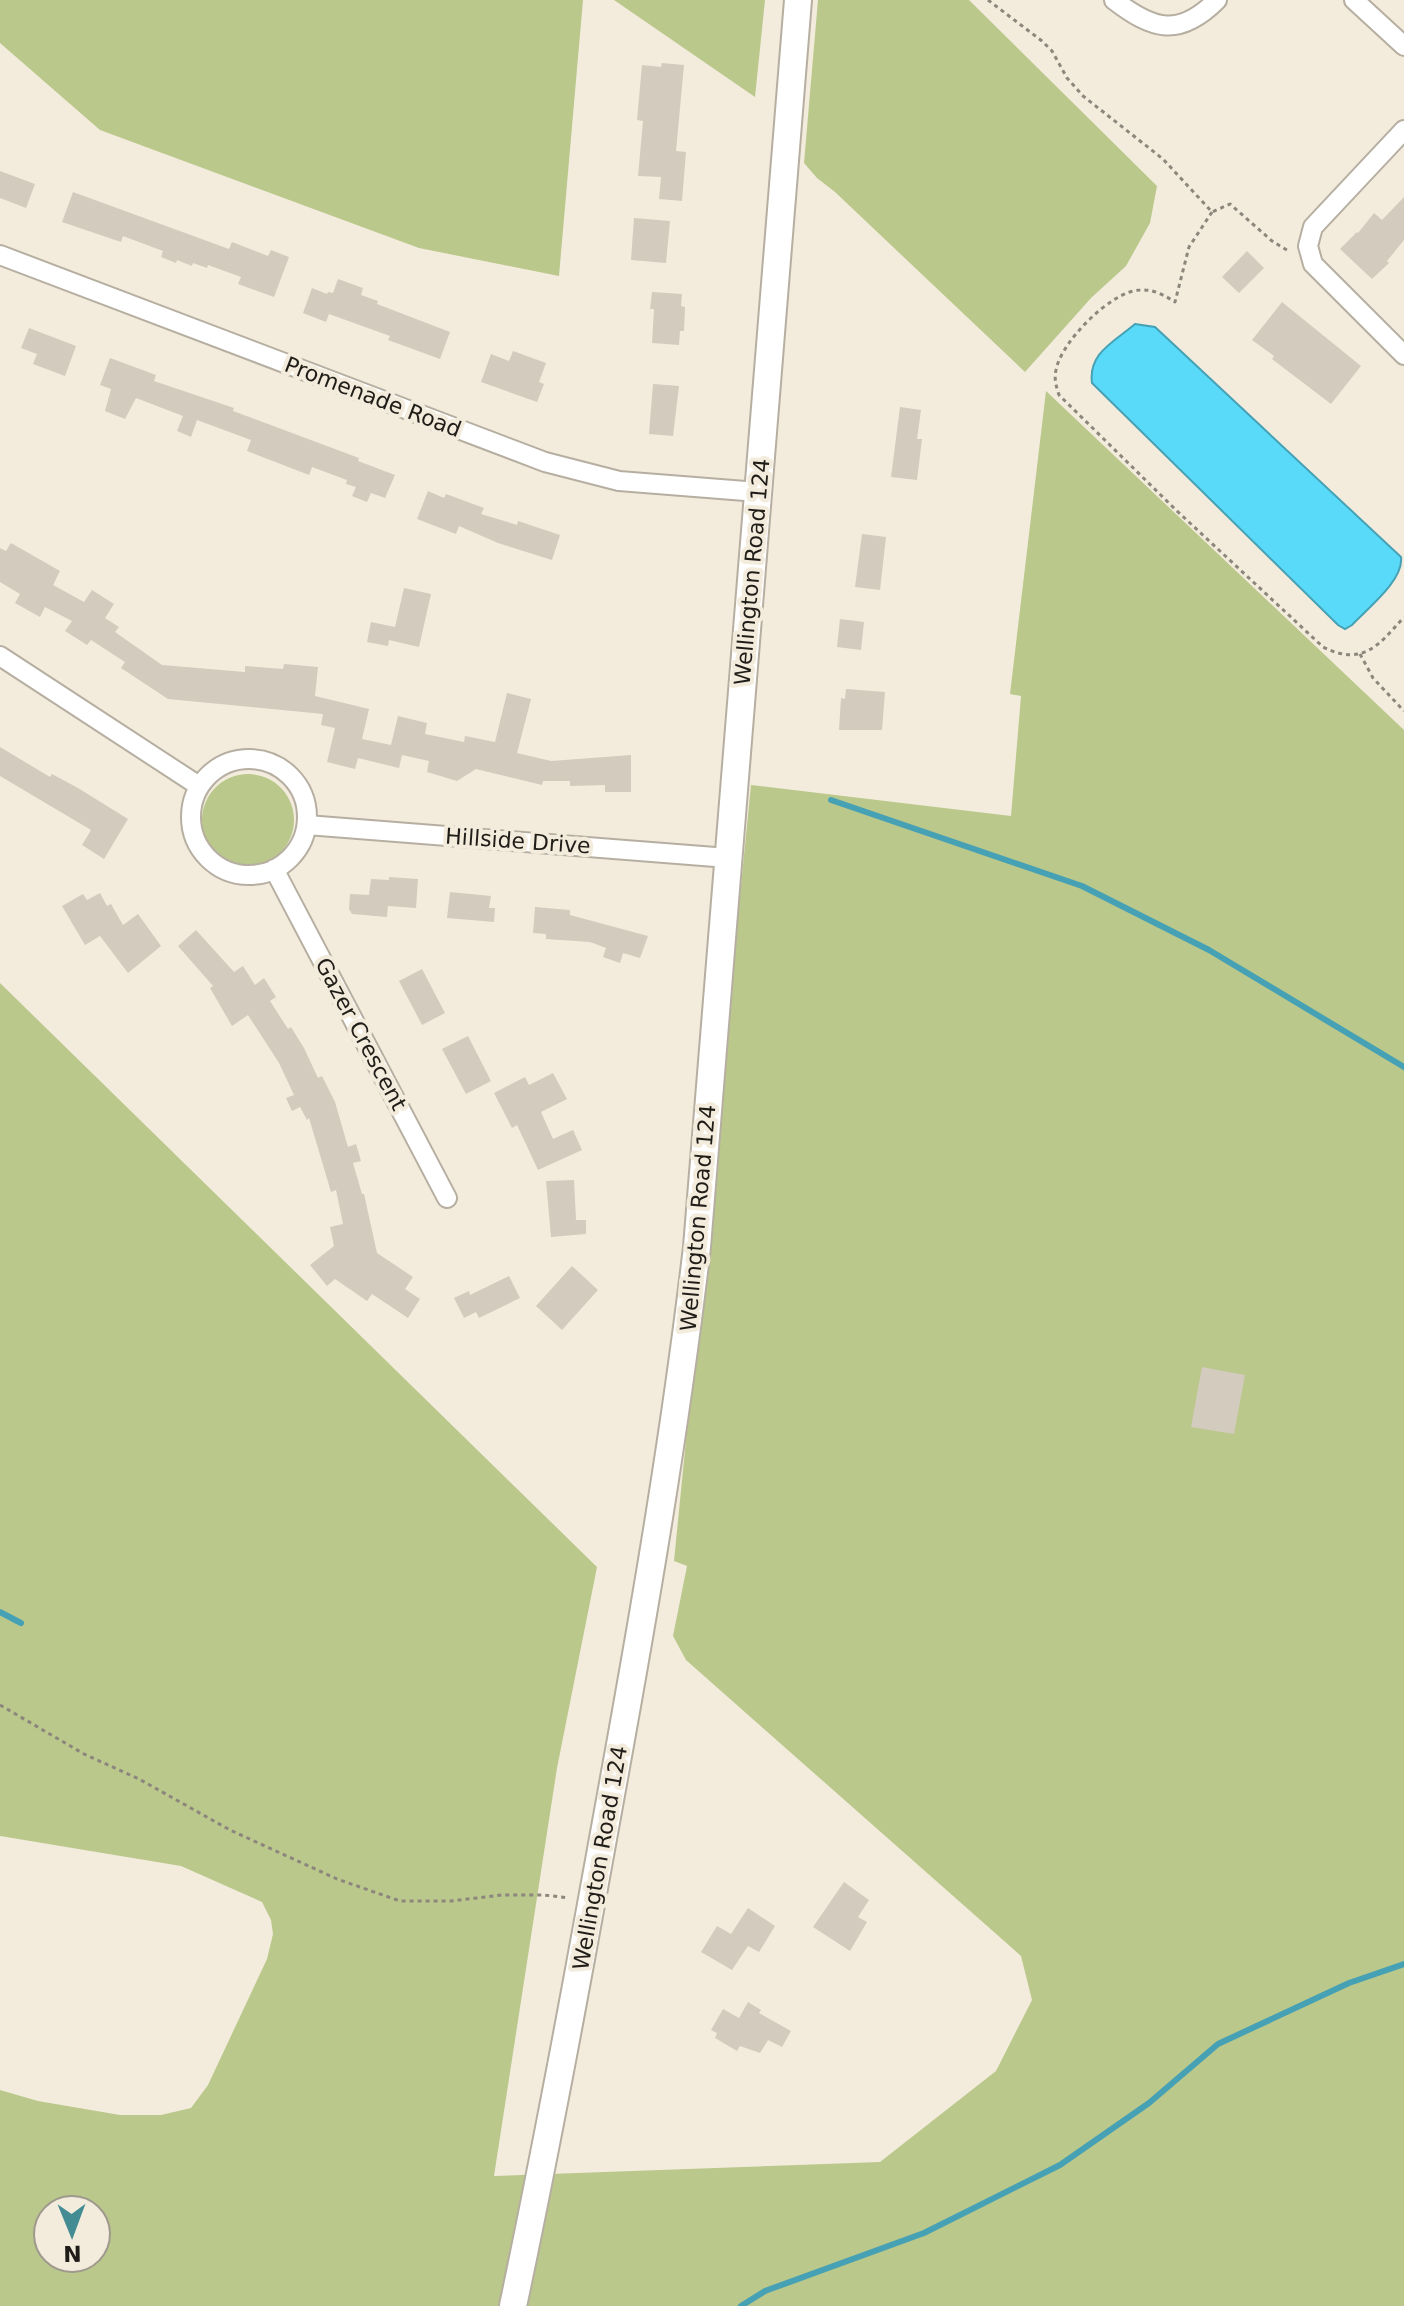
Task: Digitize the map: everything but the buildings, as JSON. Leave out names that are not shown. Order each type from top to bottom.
[{"type":"main road","name":"Wellington Road 124","points":[[513,2306],[557,2098],[658,1529],[683,1366],[697,1247],[798,0]]},
{"type":"street","points":[[1114,0],[1138,18],[1164,26],[1193,21],[1217,0]]},
{"type":"street","points":[[1354,0],[1404,46]]},
{"type":"street","points":[[1404,130],[1313,227],[1308,246],[1313,264],[1330,284],[1404,355]]},
{"type":"street","name":"Promenade Road","points":[[0,255],[556,466],[619,481],[758,492]]},
{"type":"street","points":[[0,656],[199,786]]},
{"type":"street","points":[[259,759],[280,767],[296,783],[306,803],[307,825],[301,843],[290,858],[274,869],[256,874],[237,873],[219,866],[204,854],[195,837],[191,818],[199,786],[216,769],[236,760],[259,759]]},
{"type":"street","name":"Hillside Drive","points":[[307,825],[728,858]]},
{"type":"street","name":"Gazer Crescent","points":[[274,869],[447,1198]]},
{"type":"path","points":[[988,0],[1042,41],[1083,96],[1163,159],[1212,212]]},
{"type":"path","points":[[1311,256],[1279,246],[1230,204],[1212,212],[1189,247],[1175,302],[1152,290],[1138,290],[1124,293],[1109,303],[1063,350],[1056,368],[1055,383],[1059,395],[1071,409],[1323,647],[1344,656],[1360,654],[1382,643],[1404,617]]},
{"type":"path","points":[[1360,654],[1373,678],[1404,711]]},
{"type":"path","points":[[0,1705],[84,1754],[139,1779],[230,1830],[337,1879],[400,1901],[544,1895],[592,1901]]},
{"type":"green space","points":[[0,0],[583,0],[559,276],[419,248],[100,130],[0,43]]},
{"type":"green space","points":[[614,0],[765,0],[755,97]]},
{"type":"green space","points":[[818,0],[969,0],[1157,186],[1150,223],[1126,266],[1091,298],[1025,372],[804,163]]},
{"type":"green space","points":[[1046,391],[1404,730],[1404,2306],[0,2306],[0,2090],[38,2101],[120,2115],[161,2115],[191,2108],[208,2085],[267,1959],[273,1934],[271,1920],[262,1902],[181,1866],[0,1836],[0,983],[597,1567],[557,1768],[494,2176],[880,2162],[996,2071],[1032,2000],[1021,1956],[686,1660],[673,1636],[687,1566],[674,1561],[751,785],[1011,816],[1021,696],[1010,694]]},
{"type":"green space","points":[[248,774],[266,778],[280,788],[290,802],[294,820],[290,838],[280,852],[266,862],[248,866],[230,862],[216,852],[206,838],[202,820],[206,802],[216,788],[230,778]]},
{"type":"water","points":[[1135,324],[1155,327],[1401,557],[1397,575],[1391,584],[1352,625],[1345,629],[1338,625],[1092,383],[1098,356]]},
{"type":"waterway","points":[[831,800],[1082,886],[1209,950],[1404,1067]]},
{"type":"waterway","points":[[0,1612],[21,1623]]},
{"type":"waterway","points":[[741,2306],[765,2291],[924,2233],[1060,2165],[1149,2103],[1218,2044],[1349,1983],[1404,1964]]}]
